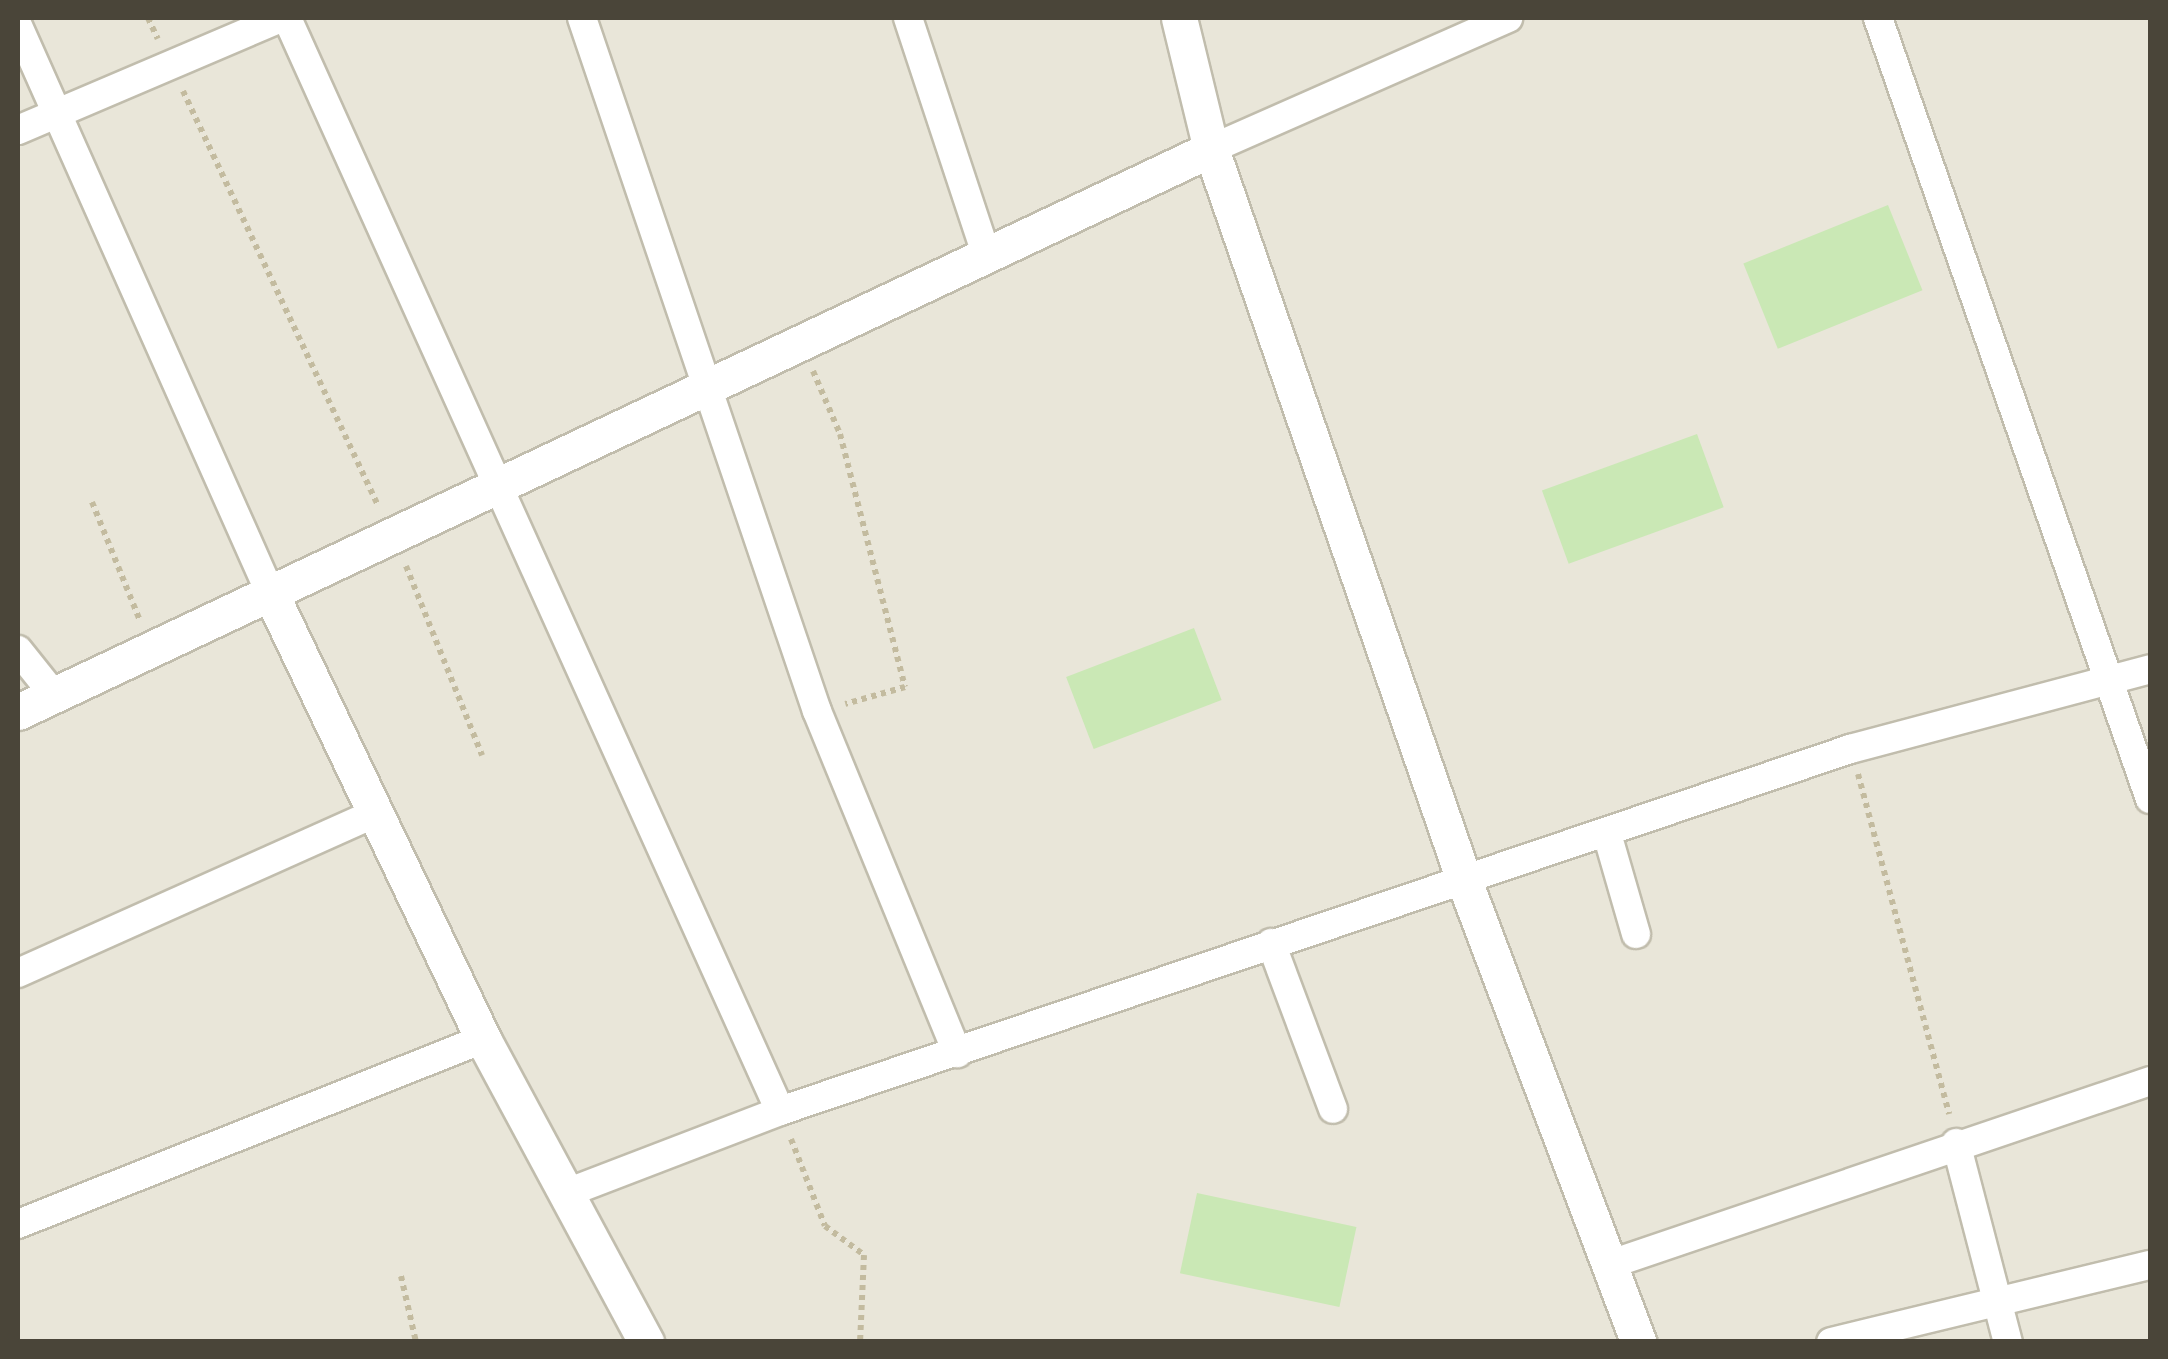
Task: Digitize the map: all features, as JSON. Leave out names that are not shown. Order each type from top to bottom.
[{"type":"street","points":[[18,130],[284,18],[501,480],[780,1112]]},
{"type":"street","points":[[582,18],[818,711],[958,1053]]},
{"type":"street","points":[[908,18],[986,254]]},
{"type":"street","points":[[1178,18],[1211,149],[1465,883],[1638,1342]]},
{"type":"street","points":[[18,712],[268,588],[1211,149],[1508,18]]},
{"type":"street","points":[[1878,18],[2150,800]]},
{"type":"street","points":[[18,26],[268,588],[374,814],[484,1039],[642,1340]]},
{"type":"street","points":[[18,650],[54,695]]},
{"type":"street","points":[[564,1194],[780,1112],[1271,943],[1608,837],[1850,749],[2104,675],[2150,669]]},
{"type":"street","points":[[18,973],[374,814]]},
{"type":"street","points":[[1608,837],[1636,934]]},
{"type":"street","points":[[1271,943],[1333,1109]]},
{"type":"street","points":[[18,1224],[484,1039]]},
{"type":"street","points":[[1608,1265],[1956,1143],[2150,1081]]},
{"type":"street","points":[[1956,1143],[2008,1342]]},
{"type":"street","points":[[1830,1342],[2150,1264]]},
{"type":"path","points":[[171,66],[392,532],[482,755]]},
{"type":"path","points":[[800,342],[840,434],[905,687],[818,711]]},
{"type":"path","points":[[92,502],[150,645]]},
{"type":"path","points":[[1850,749],[1956,1143]]},
{"type":"path","points":[[780,1112],[825,1226],[864,1255],[860,1342]]},
{"type":"path","points":[[402,1276],[416,1342]]},
{"type":"shaded area","points":[[18,18],[2150,18],[2150,1341],[18,1341]]},
{"type":"green space","points":[[1888,205],[1922,290],[1778,349],[1743,263]]},
{"type":"green space","points":[[1697,434],[1724,507],[1569,564],[1542,490]]},
{"type":"green space","points":[[1194,628],[1222,700],[1094,749],[1066,677]]},
{"type":"green space","points":[[1197,1193],[1356,1227],[1339,1307],[1180,1273]]}]
